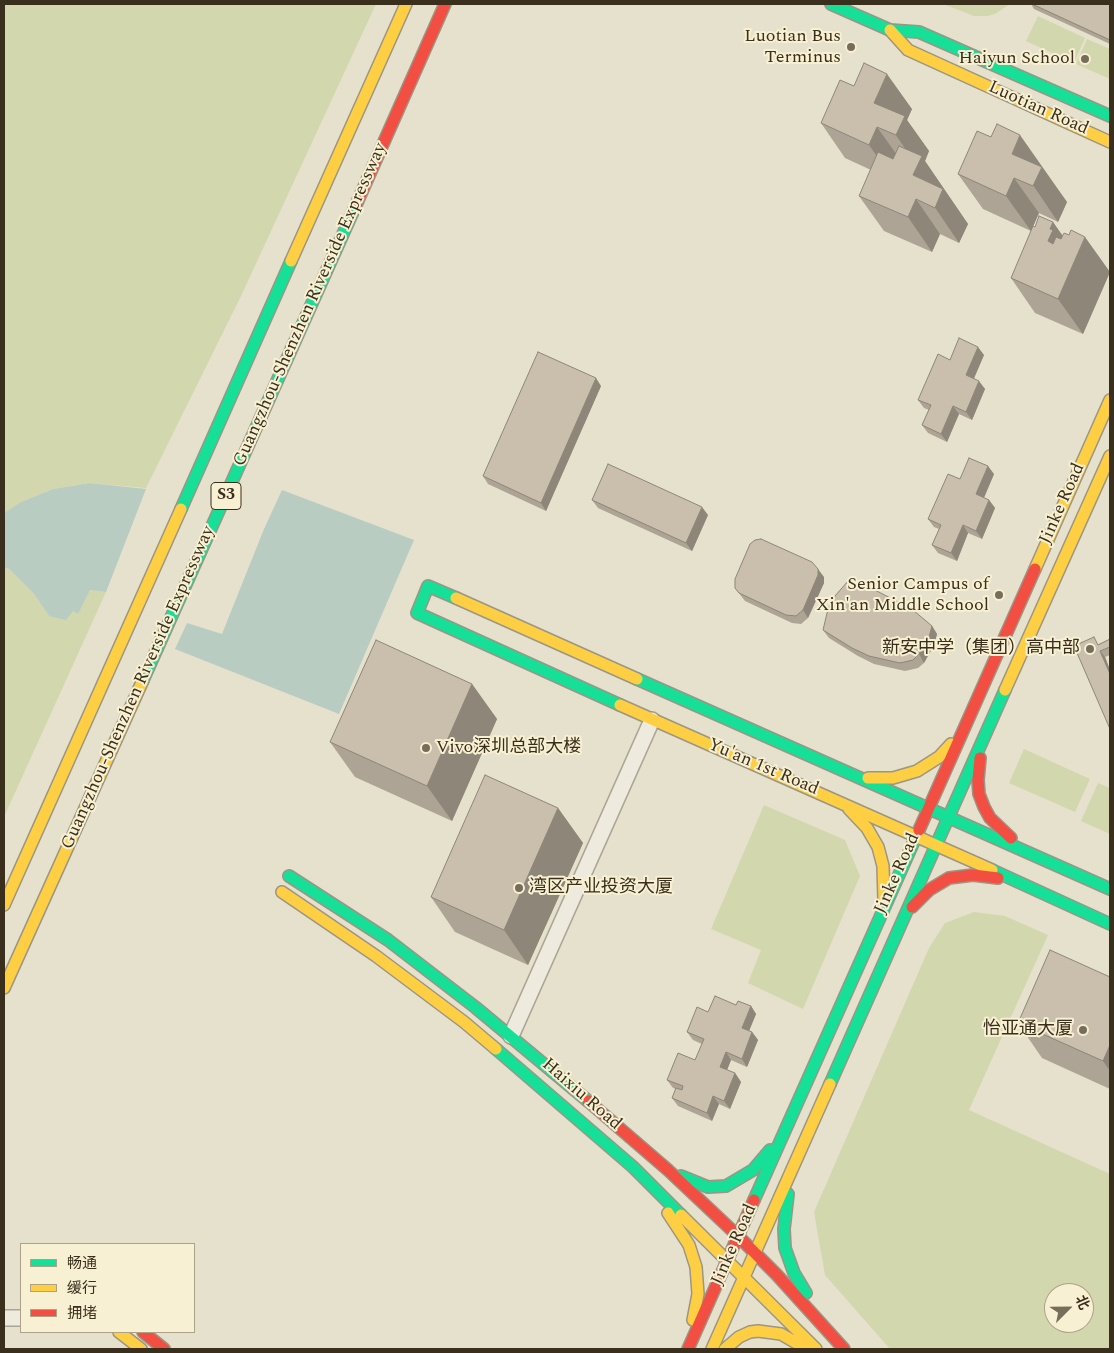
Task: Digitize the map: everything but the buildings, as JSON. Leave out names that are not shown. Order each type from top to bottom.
[{"type":"main road","name":"Guangzhou-Shenzhen Riverside Expressway","points":[[4,905],[406,4]]},
{"type":"main road","name":"Guangzhou-Shenzhen Riverside Expressway","points":[[4,988],[446,4]]},
{"type":"main road","name":"Luotian Road","points":[[831,4],[890,30],[919,32],[1110,116]]},
{"type":"main road","name":"Luotian Road","points":[[890,30],[908,50],[1110,142]]},
{"type":"main road","name":"Jinke Road","points":[[688,1349],[1110,400]]},
{"type":"main road","name":"Jinke Road","points":[[712,1349],[1110,456]]},
{"type":"main road","name":"Yu'an 1st Road","points":[[1110,889],[428,586],[417,612],[652,720],[916,835],[1110,924]]},
{"type":"main road","points":[[856,777],[881,779],[906,775],[917,771],[939,757],[964,725]]},
{"type":"main road","points":[[983,738],[978,780],[979,794],[984,807],[998,827],[1027,851]]},
{"type":"main road","points":[[844,803],[867,828],[878,847],[883,866],[884,906]]},
{"type":"main road","points":[[904,917],[929,890],[949,878],[973,875],[1018,881]]},
{"type":"main road","name":"Haixiu Road","points":[[290,876],[388,940],[511,1036],[668,1170],[777,1275],[844,1349]]},
{"type":"main road","name":"Haixiu Road","points":[[282,892],[376,956],[464,1022],[556,1100],[633,1167],[816,1349]]},
{"type":"main road","points":[[668,1170],[699,1184],[717,1187],[726,1186],[754,1170],[786,1130]]},
{"type":"main road","points":[[633,1167],[681,1233],[693,1257],[698,1294],[688,1349]]},
{"type":"main road","points":[[790,1173],[784,1239],[789,1263],[800,1284],[844,1349]]},
{"type":"main road","points":[[725,1349],[739,1337],[758,1331],[781,1334],[806,1349]]},
{"type":"main road","points":[[120,1333],[142,1349]]},
{"type":"main road","points":[[144,1333],[164,1349]]},
{"type":"street","points":[[511,1036],[652,720]]},
{"type":"street","points":[[4,1318],[20,1318]]},
{"type":"green space","points":[[4,4],[376,4],[241,296],[146,488],[90,483],[53,489],[21,502],[4,513]]},
{"type":"green space","points":[[943,4],[1010,4],[995,14],[974,16]]},
{"type":"green space","points":[[1038,16],[1085,38],[1074,63],[1026,41]]},
{"type":"green space","points":[[1087,39],[1110,49],[1110,79],[1076,64]]},
{"type":"green space","points":[[4,567],[9,569],[34,594],[49,616],[73,611],[78,613],[90,590],[106,592],[4,817]]},
{"type":"green space","points":[[1024,749],[1090,779],[1075,812],[1009,783]]},
{"type":"green space","points":[[1098,783],[1110,788],[1110,834],[1081,821]]},
{"type":"green space","points":[[764,805],[845,840],[860,876],[803,1009],[748,983],[761,950],[711,929]]},
{"type":"green space","points":[[974,912],[1005,916],[1048,935],[969,1110],[1110,1174],[1110,1349],[890,1349],[825,1275],[814,1212],[929,948],[945,923]]},
{"type":"shaded area","points":[[90,483],[146,489],[106,592],[90,590],[78,614],[73,611],[66,620],[49,616],[34,594],[9,569],[4,567],[4,513],[21,502],[53,489]]},
{"type":"shaded area","points":[[282,490],[414,540],[339,714],[175,649],[187,623],[222,634],[264,529]]},
{"type":"traffic: fast","points":[[831,4],[890,30],[919,32],[1110,116]]},
{"type":"traffic: fast","points":[[143,680],[356,205]]},
{"type":"traffic: fast","points":[[181,509],[291,261]]},
{"type":"traffic: fast","points":[[456,598],[428,586],[417,613],[620,705]]},
{"type":"traffic: fast","points":[[637,679],[1110,889]]},
{"type":"traffic: fast","points":[[830,1084],[1005,690]]},
{"type":"traffic: fast","points":[[754,1200],[919,830]]},
{"type":"traffic: fast","points":[[992,870],[1110,924]]},
{"type":"traffic: fast","points":[[289,876],[388,940],[475,1007],[588,1101]]},
{"type":"traffic: fast","points":[[496,1049],[633,1167],[681,1215]]},
{"type":"traffic: fast","points":[[681,1176],[708,1187],[726,1186],[753,1170],[770,1150]]},
{"type":"traffic: fast","points":[[788,1194],[784,1229],[785,1248],[794,1273],[806,1293]]},
{"type":"traffic: slow","points":[[291,261],[406,4]]},
{"type":"traffic: slow","points":[[890,30],[908,50],[1110,142]]},
{"type":"traffic: slow","points":[[1035,569],[1110,400]]},
{"type":"traffic: slow","points":[[1005,690],[1110,456]]},
{"type":"traffic: slow","points":[[4,905],[181,509]]},
{"type":"traffic: slow","points":[[456,598],[637,679]]},
{"type":"traffic: slow","points":[[4,988],[143,680]]},
{"type":"traffic: slow","points":[[620,705],[992,870]]},
{"type":"traffic: slow","points":[[868,778],[893,778],[917,771],[939,757],[951,744]]},
{"type":"traffic: slow","points":[[849,809],[867,828],[878,847],[883,866],[884,900]]},
{"type":"traffic: slow","points":[[282,892],[376,956],[464,1022],[496,1049]]},
{"type":"traffic: slow","points":[[712,1349],[830,1084]]},
{"type":"traffic: slow","points":[[668,1213],[689,1245],[696,1267],[698,1294],[693,1320]]},
{"type":"traffic: slow","points":[[681,1215],[816,1349]]},
{"type":"traffic: slow","points":[[725,1349],[739,1337],[758,1331],[781,1334],[805,1348]]},
{"type":"traffic: slow","points":[[120,1333],[141,1349]]},
{"type":"traffic: jam","points":[[356,205],[445,4]]},
{"type":"traffic: jam","points":[[919,830],[1035,569]]},
{"type":"traffic: jam","points":[[980,758],[979,794],[984,807],[990,818],[1011,838]]},
{"type":"traffic: jam","points":[[912,907],[929,890],[949,878],[973,875],[998,878]]},
{"type":"traffic: jam","points":[[588,1101],[668,1170],[738,1236],[777,1275],[844,1349]]},
{"type":"traffic: jam","points":[[688,1349],[754,1200]]},
{"type":"traffic: jam","points":[[144,1333],[164,1349]]},
{"type":"place","name":"Luotian Bus Terminus","points":[[851,47]]},
{"type":"place","name":"Haiyun School","points":[[1085,59]]},
{"type":"place","name":"Senior Campus of Xin'an Middle School","points":[[999,595]]},
{"type":"place","name":"新安中学（集团）高中部","points":[[1090,649]]},
{"type":"place","name":"Vivo深圳总部大楼","points":[[426,748]]},
{"type":"place","name":"湾区产业投资大厦","points":[[519,888]]},
{"type":"place","name":"怡亚通大厦","points":[[1083,1030]]}]
